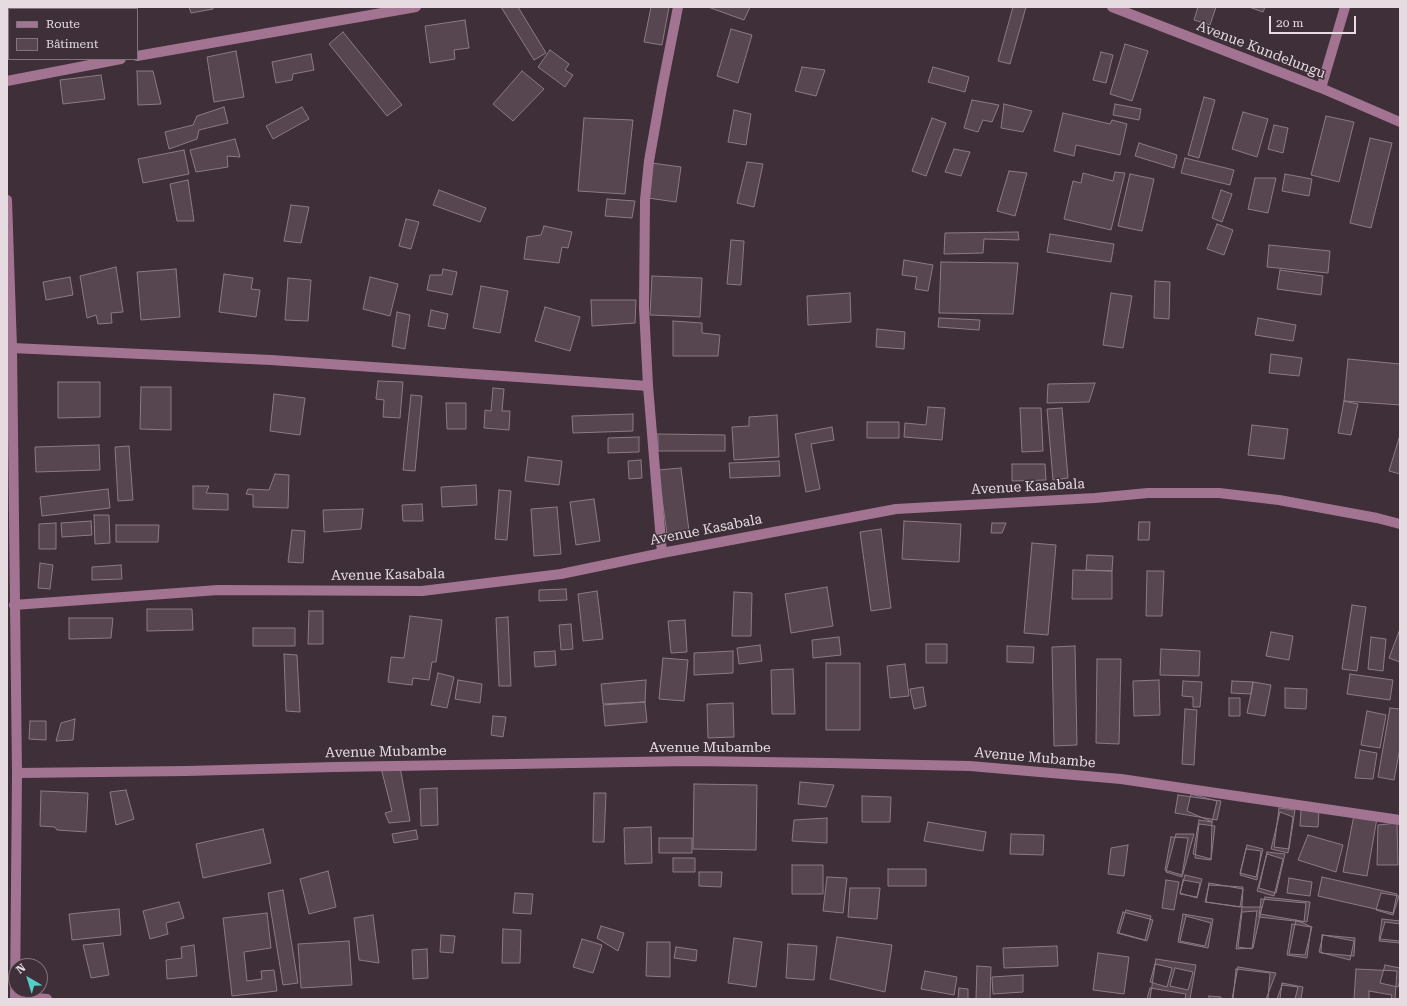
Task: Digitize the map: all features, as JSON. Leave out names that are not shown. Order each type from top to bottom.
[{"type":"street","points":[[138,56],[416,7]]},
{"type":"street","points":[[662,553],[648,386],[644,308],[645,200],[649,161],[678,7]]},
{"type":"street","name":"Avenue Kundelungu","points":[[1112,7],[1321,88],[1400,122]]},
{"type":"street","points":[[1321,88],[1345,7]]},
{"type":"street","points":[[7,81],[116,60]]},
{"type":"street","points":[[7,200],[12,348],[17,773],[15,958]]},
{"type":"street","points":[[12,348],[271,360],[648,386]]},
{"type":"street","name":"Avenue Kasabala","points":[[14,605],[218,590],[422,591],[561,574],[662,553],[896,509],[1095,498],[1148,493],[1219,493],[1279,500],[1377,518],[1400,524]]},
{"type":"street","name":"Avenue Mubambe","points":[[17,773],[691,761],[970,766],[1121,779],[1400,820]]},
{"type":"street","points":[[15,998],[47,999]]},
{"type":"building","points":[[189,7],[213,7],[213,9],[191,13]]},
{"type":"building","points":[[501,7],[518,7],[546,53],[534,60]]},
{"type":"building","points":[[651,7],[669,7],[662,45],[644,42]]},
{"type":"building","points":[[708,7],[750,7],[744,20]]},
{"type":"building","points":[[1013,7],[1026,7],[1010,64],[998,61]]},
{"type":"building","points":[[1198,7],[1216,7],[1210,25],[1194,20]]},
{"type":"building","points":[[1249,7],[1265,7],[1263,12]]},
{"type":"building","points":[[465,20],[469,48],[454,50],[455,59],[430,63],[425,26]]},
{"type":"building","points":[[731,29],[752,35],[738,83],[717,76]]},
{"type":"building","points":[[343,32],[402,105],[387,116],[329,44]]},
{"type":"building","points":[[1125,44],[1148,51],[1132,101],[1110,94]]},
{"type":"building","points":[[550,50],[569,64],[565,70],[573,75],[565,87],[538,67]]},
{"type":"building","points":[[236,51],[244,97],[214,102],[207,57]]},
{"type":"building","points":[[1101,52],[1113,55],[1106,83],[1093,80]]},
{"type":"building","points":[[311,54],[314,70],[293,74],[292,80],[276,83],[272,62]]},
{"type":"building","points":[[802,67],[825,70],[816,96],[795,91]]},
{"type":"building","points":[[933,67],[969,77],[965,92],[928,82]]},
{"type":"building","points":[[137,71],[153,71],[161,104],[138,105]]},
{"type":"building","points":[[522,71],[544,89],[513,121],[493,104]]},
{"type":"building","points":[[101,75],[105,99],[63,104],[60,80]]},
{"type":"building","points":[[1204,97],[1215,100],[1199,158],[1188,155]]},
{"type":"building","points":[[972,100],[999,105],[992,122],[983,120],[978,132],[964,128]]},
{"type":"building","points":[[1004,104],[1032,111],[1023,132],[1001,128]]},
{"type":"building","points":[[1115,104],[1141,109],[1139,120],[1113,115]]},
{"type":"building","points":[[224,107],[228,123],[199,130],[197,139],[169,149],[165,132],[193,125],[197,116]]},
{"type":"building","points":[[302,107],[309,119],[273,139],[266,126]]},
{"type":"building","points":[[734,110],[751,114],[746,145],[728,142]]},
{"type":"building","points":[[1243,112],[1268,119],[1257,157],[1232,149]]},
{"type":"building","points":[[1063,113],[1110,124],[1112,120],[1127,124],[1120,155],[1076,145],[1074,156],[1054,151]]},
{"type":"building","points":[[1326,116],[1354,122],[1339,182],[1311,175]]},
{"type":"building","points":[[584,118],[633,120],[625,194],[578,191]]},
{"type":"building","points":[[932,118],[946,123],[926,176],[912,171]]},
{"type":"building","points":[[1274,125],[1288,128],[1283,153],[1268,149]]},
{"type":"building","points":[[1370,138],[1392,143],[1371,228],[1350,223]]},
{"type":"building","points":[[235,139],[240,157],[227,156],[228,167],[196,172],[190,150]]},
{"type":"building","points":[[1139,143],[1177,155],[1174,168],[1135,156]]},
{"type":"building","points":[[954,149],[970,152],[961,176],[945,172]]},
{"type":"building","points":[[184,150],[189,174],[143,183],[138,159]]},
{"type":"building","points":[[1185,158],[1234,170],[1230,185],[1181,173]]},
{"type":"building","points":[[747,162],[763,164],[754,207],[737,203]]},
{"type":"building","points":[[652,163],[681,167],[676,202],[648,198]]},
{"type":"building","points":[[1009,171],[1027,173],[1015,216],[997,211]]},
{"type":"building","points":[[1115,172],[1125,173],[1111,230],[1064,219],[1073,181],[1081,183],[1083,173],[1113,181]]},
{"type":"building","points":[[1130,174],[1154,179],[1142,231],[1118,226]]},
{"type":"building","points":[[1285,174],[1312,179],[1309,196],[1282,191]]},
{"type":"building","points":[[1255,178],[1276,178],[1268,213],[1248,209]]},
{"type":"building","points":[[188,180],[194,221],[177,221],[170,184]]},
{"type":"building","points":[[439,190],[486,208],[480,222],[433,205]]},
{"type":"building","points":[[1221,190],[1232,194],[1222,222],[1212,218]]},
{"type":"building","points":[[607,199],[635,201],[632,218],[605,216]]},
{"type":"building","points":[[291,205],[309,207],[301,243],[284,241]]},
{"type":"building","points":[[406,219],[419,222],[411,249],[399,246]]},
{"type":"building","points":[[1217,224],[1233,230],[1224,255],[1207,249]]},
{"type":"building","points":[[544,226],[572,232],[568,248],[562,247],[559,263],[524,259],[527,237],[541,235]]},
{"type":"building","points":[[1018,232],[1019,240],[984,239],[983,253],[944,254],[945,233]]},
{"type":"building","points":[[1050,234],[1114,244],[1111,262],[1047,252]]},
{"type":"building","points":[[731,240],[744,241],[741,285],[727,284]]},
{"type":"building","points":[[1269,245],[1330,251],[1328,273],[1267,267]]},
{"type":"building","points":[[904,260],[933,265],[928,291],[915,289],[917,277],[902,275]]},
{"type":"building","points":[[941,262],[1018,263],[1013,314],[939,313]]},
{"type":"building","points":[[116,267],[123,312],[111,313],[112,323],[98,324],[96,315],[87,318],[80,276]]},
{"type":"building","points":[[176,269],[180,317],[141,320],[137,272]]},
{"type":"building","points":[[443,269],[457,272],[452,295],[427,290],[430,275],[442,275]]},
{"type":"building","points":[[1280,270],[1323,276],[1321,295],[1277,289]]},
{"type":"building","points":[[224,274],[253,278],[251,289],[260,290],[256,317],[219,312]]},
{"type":"building","points":[[652,276],[702,278],[700,317],[650,315]]},
{"type":"building","points":[[70,277],[73,295],[46,300],[43,282]]},
{"type":"building","points":[[370,277],[398,284],[390,316],[363,309]]},
{"type":"building","points":[[288,278],[311,280],[308,321],[285,320]]},
{"type":"building","points":[[1155,281],[1170,282],[1169,319],[1154,318]]},
{"type":"building","points":[[481,286],[508,291],[500,333],[473,328]]},
{"type":"building","points":[[850,293],[851,322],[808,325],[807,296]]},
{"type":"building","points":[[1111,293],[1132,296],[1123,348],[1103,345]]},
{"type":"building","points":[[591,300],[636,300],[635,323],[592,326]]},
{"type":"building","points":[[545,307],[580,317],[570,351],[535,341]]},
{"type":"building","points":[[431,310],[448,314],[445,329],[428,326]]},
{"type":"building","points":[[397,312],[410,315],[405,349],[392,346]]},
{"type":"building","points":[[939,318],[980,320],[979,330],[938,327]]},
{"type":"building","points":[[1258,318],[1296,325],[1293,341],[1255,335]]},
{"type":"building","points":[[673,321],[702,323],[702,333],[720,335],[718,356],[673,356]]},
{"type":"building","points":[[877,329],[905,332],[904,349],[876,347]]},
{"type":"building","points":[[1271,354],[1302,358],[1299,376],[1269,373]]},
{"type":"building","points":[[1348,359],[1400,364],[1400,405],[1344,401]]},
{"type":"building","points":[[378,381],[403,382],[400,418],[383,417],[384,400],[376,399]]},
{"type":"building","points":[[58,382],[100,382],[100,417],[58,418]]},
{"type":"building","points":[[1095,383],[1089,402],[1047,403],[1048,384]]},
{"type":"building","points":[[141,387],[171,387],[171,430],[140,429]]},
{"type":"building","points":[[493,388],[504,389],[502,411],[510,411],[509,430],[484,428],[485,410],[491,411]]},
{"type":"building","points":[[274,394],[305,398],[300,435],[270,431]]},
{"type":"building","points":[[411,395],[422,396],[415,471],[403,470]]},
{"type":"building","points":[[1344,401],[1358,404],[1351,435],[1338,433]]},
{"type":"building","points":[[446,403],[466,403],[466,429],[447,429]]},
{"type":"building","points":[[928,407],[945,408],[942,440],[904,437],[905,423],[926,425]]},
{"type":"building","points":[[1020,408],[1041,408],[1043,451],[1022,452]]},
{"type":"building","points":[[1062,408],[1068,478],[1053,480],[1047,409]]},
{"type":"building","points":[[633,414],[633,431],[573,433],[572,416]]},
{"type":"building","points":[[777,415],[779,457],[734,460],[732,427],[749,426],[749,417]]},
{"type":"building","points":[[867,422],[899,422],[899,438],[867,438]]},
{"type":"building","points":[[1252,425],[1288,429],[1284,459],[1248,455]]},
{"type":"building","points":[[832,427],[834,440],[811,444],[820,489],[806,492],[795,434]]},
{"type":"building","points":[[658,434],[725,435],[725,451],[658,451]]},
{"type":"building","points":[[1400,435],[1400,474],[1389,471]]},
{"type":"building","points":[[639,437],[639,452],[608,453],[608,438]]},
{"type":"building","points":[[99,445],[100,470],[36,472],[35,447]]},
{"type":"building","points":[[129,446],[133,500],[118,501],[115,447]]},
{"type":"building","points":[[528,457],[562,461],[559,485],[525,481]]},
{"type":"building","points":[[641,460],[642,478],[629,479],[628,461]]},
{"type":"building","points":[[779,461],[780,476],[730,478],[729,463]]},
{"type":"building","points":[[1012,464],[1045,464],[1046,480],[1012,481]]},
{"type":"building","points":[[681,468],[689,531],[667,534],[658,470]]},
{"type":"building","points":[[275,474],[289,475],[288,508],[253,507],[253,495],[246,494],[248,489],[269,490]]},
{"type":"building","points":[[476,485],[477,505],[442,507],[441,487]]},
{"type":"building","points":[[193,486],[209,486],[206,493],[228,494],[228,510],[193,509]]},
{"type":"building","points":[[108,489],[110,508],[42,516],[40,497]]},
{"type":"building","points":[[499,490],[511,491],[507,540],[495,539]]},
{"type":"building","points":[[594,499],[600,541],[576,545],[570,502]]},
{"type":"building","points":[[422,504],[423,521],[403,521],[402,505]]},
{"type":"building","points":[[557,507],[561,554],[534,556],[531,509]]},
{"type":"building","points":[[363,509],[361,529],[324,532],[323,510]]},
{"type":"building","points":[[94,515],[109,515],[110,543],[95,544]]},
{"type":"building","points":[[91,521],[92,535],[62,537],[61,523]]},
{"type":"building","points":[[904,521],[961,524],[959,562],[902,559]]},
{"type":"building","points":[[1139,522],[1150,522],[1149,540],[1138,540]]},
{"type":"building","points":[[56,523],[56,549],[39,549],[39,524]]},
{"type":"building","points":[[992,523],[1006,523],[1002,533],[991,533]]},
{"type":"building","points":[[116,525],[159,525],[158,542],[116,542]]},
{"type":"building","points":[[881,529],[891,608],[871,611],[860,532]]},
{"type":"building","points":[[292,530],[305,531],[303,563],[288,562]]},
{"type":"building","points":[[1032,543],[1056,545],[1048,635],[1024,633]]},
{"type":"building","points":[[1087,555],[1113,556],[1112,571],[1086,570]]},
{"type":"building","points":[[40,563],[53,565],[50,589],[38,588]]},
{"type":"building","points":[[121,565],[122,579],[92,580],[92,567]]},
{"type":"building","points":[[1073,570],[1112,571],[1112,599],[1072,599]]},
{"type":"building","points":[[1147,571],[1164,571],[1162,616],[1146,616]]},
{"type":"building","points":[[827,587],[833,626],[791,633],[785,594]]},
{"type":"building","points":[[566,589],[567,600],[539,601],[539,590]]},
{"type":"building","points":[[597,591],[603,639],[583,641],[578,594]]},
{"type":"building","points":[[734,592],[752,593],[751,636],[732,636]]},
{"type":"building","points":[[1352,605],[1366,607],[1357,671],[1342,669]]},
{"type":"building","points":[[147,609],[192,609],[193,630],[147,631]]},
{"type":"building","points":[[309,611],[323,611],[323,644],[308,644]]},
{"type":"building","points":[[410,616],[442,620],[436,662],[432,662],[429,680],[413,678],[412,685],[388,682],[391,657],[404,658]]},
{"type":"building","points":[[508,617],[511,686],[499,686],[496,618]]},
{"type":"building","points":[[69,618],[113,618],[111,638],[69,639]]},
{"type":"building","points":[[685,620],[687,652],[671,653],[668,621]]},
{"type":"building","points":[[571,624],[573,649],[561,650],[559,625]]},
{"type":"building","points":[[253,628],[295,628],[295,646],[253,646]]},
{"type":"building","points":[[1400,629],[1400,662],[1389,658]]},
{"type":"building","points":[[1271,632],[1293,636],[1289,660],[1266,656]]},
{"type":"building","points":[[839,637],[841,655],[813,658],[812,640]]},
{"type":"building","points":[[1371,637],[1386,639],[1383,671],[1368,669]]},
{"type":"building","points":[[926,644],[947,644],[947,663],[926,663]]},
{"type":"building","points":[[760,645],[762,661],[739,664],[737,648]]},
{"type":"building","points":[[1007,646],[1034,647],[1033,663],[1007,662]]},
{"type":"building","points":[[1075,646],[1077,745],[1054,746],[1052,647]]},
{"type":"building","points":[[1161,649],[1200,651],[1199,676],[1160,675]]},
{"type":"building","points":[[555,651],[556,665],[535,667],[534,652]]},
{"type":"building","points":[[733,651],[733,673],[694,675],[694,653]]},
{"type":"building","points":[[284,654],[297,655],[300,712],[286,711]]},
{"type":"building","points":[[663,658],[688,660],[684,701],[659,699]]},
{"type":"building","points":[[1097,659],[1121,659],[1119,744],[1096,743]]},
{"type":"building","points":[[826,663],[860,663],[860,730],[826,730]]},
{"type":"building","points":[[905,664],[909,696],[890,698],[887,666]]},
{"type":"building","points":[[793,669],[795,714],[772,714],[771,670]]},
{"type":"building","points":[[438,673],[454,677],[447,708],[431,705]]},
{"type":"building","points":[[1350,674],[1393,680],[1390,700],[1347,694]]},
{"type":"building","points":[[458,680],[482,684],[480,703],[455,699]]},
{"type":"building","points":[[646,680],[645,702],[603,704],[601,684]]},
{"type":"building","points":[[1159,680],[1160,715],[1134,716],[1133,681]]},
{"type":"building","points":[[1183,681],[1202,682],[1200,707],[1193,707],[1193,697],[1182,696]]},
{"type":"building","points":[[1232,681],[1253,682],[1251,694],[1231,693]]},
{"type":"building","points":[[1253,682],[1271,685],[1265,716],[1247,713]]},
{"type":"building","points":[[923,687],[926,706],[914,709],[910,689]]},
{"type":"building","points":[[1285,688],[1307,689],[1306,709],[1285,708]]},
{"type":"building","points":[[1229,698],[1240,698],[1240,716],[1229,716]]},
{"type":"building","points":[[645,702],[647,722],[605,726],[603,705]]},
{"type":"building","points":[[733,703],[734,737],[708,738],[707,704]]},
{"type":"building","points":[[1390,708],[1400,709],[1400,748],[1394,780],[1378,777]]},
{"type":"building","points":[[1185,709],[1197,710],[1194,765],[1182,764]]},
{"type":"building","points":[[1367,711],[1386,715],[1380,748],[1361,745]]},
{"type":"building","points":[[493,716],[506,717],[503,737],[491,735]]},
{"type":"building","points":[[75,719],[73,740],[56,741],[61,723]]},
{"type":"building","points":[[30,721],[46,721],[46,740],[29,739]]},
{"type":"building","points":[[1360,750],[1377,753],[1373,779],[1355,778]]},
{"type":"building","points":[[400,767],[410,821],[389,823],[385,813],[392,811],[381,768]]},
{"type":"building","points":[[800,782],[834,785],[826,807],[798,804]]},
{"type":"building","points":[[694,784],[757,785],[756,850],[693,849]]},
{"type":"building","points":[[437,788],[438,825],[421,826],[420,789]]},
{"type":"building","points":[[126,790],[134,819],[116,825],[110,792]]},
{"type":"building","points":[[41,791],[88,793],[86,832],[57,830],[55,827],[40,826]]},
{"type":"building","points":[[594,793],[606,793],[604,842],[593,842]]},
{"type":"building","points":[[1191,794],[1217,801],[1212,822],[1187,811]]},
{"type":"building","points":[[1178,795],[1221,801],[1217,820],[1175,813]]},
{"type":"building","points":[[862,796],[891,797],[890,822],[862,822]]},
{"type":"building","points":[[1279,808],[1295,810],[1289,849],[1274,847]]},
{"type":"building","points":[[1301,809],[1319,810],[1318,827],[1300,826]]},
{"type":"building","points":[[1280,812],[1293,817],[1288,853],[1271,849]]},
{"type":"building","points":[[1354,815],[1377,818],[1367,876],[1343,872]]},
{"type":"building","points":[[827,818],[827,843],[792,841],[794,820]]},
{"type":"building","points":[[1199,820],[1212,822],[1211,859],[1193,854]]},
{"type":"building","points":[[928,822],[986,832],[983,851],[924,841]]},
{"type":"building","points":[[1397,823],[1398,865],[1377,865],[1378,825]]},
{"type":"building","points":[[1199,824],[1215,826],[1211,860],[1195,858]]},
{"type":"building","points":[[651,827],[652,863],[625,864],[624,828]]},
{"type":"building","points":[[263,829],[271,863],[203,878],[196,844]]},
{"type":"building","points":[[416,830],[418,839],[394,843],[392,834]]},
{"type":"building","points":[[1011,834],[1044,835],[1043,855],[1010,854]]},
{"type":"building","points":[[1176,834],[1194,834],[1182,877],[1166,872]]},
{"type":"building","points":[[1308,835],[1343,845],[1336,872],[1298,860]]},
{"type":"building","points":[[1171,837],[1188,838],[1182,875],[1165,870]]},
{"type":"building","points":[[659,838],[692,838],[692,853],[659,853]]},
{"type":"building","points":[[1128,845],[1124,876],[1108,874],[1111,848]]},
{"type":"building","points":[[1247,845],[1263,849],[1256,877],[1240,873]]},
{"type":"building","points":[[1246,849],[1261,851],[1257,880],[1240,875]]},
{"type":"building","points":[[1267,852],[1285,854],[1276,893],[1259,888]]},
{"type":"building","points":[[1267,854],[1283,859],[1274,896],[1257,891]]},
{"type":"building","points":[[673,858],[695,858],[695,872],[673,872]]},
{"type":"building","points":[[792,865],[823,865],[823,894],[792,894]]},
{"type":"building","points":[[888,869],[926,869],[926,886],[888,886]]},
{"type":"building","points":[[328,871],[336,907],[309,914],[300,879]]},
{"type":"building","points":[[699,872],[722,872],[721,887],[699,886]]},
{"type":"building","points":[[1185,875],[1202,879],[1197,898],[1180,893]]},
{"type":"building","points":[[827,877],[847,878],[843,913],[823,911]]},
{"type":"building","points":[[1322,877],[1397,894],[1393,913],[1318,896]]},
{"type":"building","points":[[1289,878],[1312,882],[1310,896],[1287,893]]},
{"type":"building","points":[[1166,880],[1179,882],[1174,910],[1162,908]]},
{"type":"building","points":[[1183,880],[1200,883],[1197,897],[1180,894]]},
{"type":"building","points":[[1209,883],[1243,889],[1240,907],[1206,902]]},
{"type":"building","points":[[1209,885],[1243,887],[1242,907],[1205,902]]},
{"type":"building","points":[[850,888],[880,888],[877,919],[848,917]]},
{"type":"building","points":[[283,890],[298,983],[283,985],[268,893]]},
{"type":"building","points":[[515,893],[533,894],[531,914],[513,913]]},
{"type":"building","points":[[1381,893],[1399,896],[1393,915],[1376,910]]},
{"type":"building","points":[[1265,897],[1310,902],[1307,922],[1260,914]]},
{"type":"building","points":[[1261,899],[1306,903],[1304,922],[1259,917]]},
{"type":"building","points":[[179,902],[184,918],[166,923],[168,934],[150,939],[143,911]]},
{"type":"building","points":[[1242,907],[1262,907],[1253,948],[1236,949]]},
{"type":"building","points":[[119,909],[121,935],[72,940],[69,914]]},
{"type":"building","points":[[1126,910],[1151,916],[1145,940],[1119,933]]},
{"type":"building","points":[[1257,911],[1252,949],[1238,947],[1242,912]]},
{"type":"building","points":[[1123,912],[1153,920],[1147,941],[1117,933]]},
{"type":"building","points":[[267,913],[271,948],[244,952],[247,981],[262,979],[261,971],[274,970],[277,991],[232,996],[223,918]]},
{"type":"building","points":[[1183,914],[1213,919],[1208,948],[1178,942]]},
{"type":"building","points":[[373,915],[379,963],[359,960],[354,918]]},
{"type":"building","points":[[1186,916],[1211,923],[1205,946],[1180,941]]},
{"type":"building","points":[[1382,919],[1400,921],[1400,943],[1379,941]]},
{"type":"building","points":[[1296,920],[1312,927],[1305,955],[1289,954]]},
{"type":"building","points":[[1385,922],[1400,924],[1400,941],[1380,939]]},
{"type":"building","points":[[1292,924],[1311,927],[1307,958],[1287,955]]},
{"type":"building","points":[[601,926],[624,933],[618,951],[597,938]]},
{"type":"building","points":[[503,929],[521,930],[520,963],[502,963]]},
{"type":"building","points":[[441,935],[455,936],[453,953],[440,952]]},
{"type":"building","points":[[1322,935],[1355,938],[1354,956],[1321,953]]},
{"type":"building","points":[[1323,935],[1354,941],[1350,960],[1319,952]]},
{"type":"building","points":[[837,937],[892,945],[885,992],[830,979]]},
{"type":"building","points":[[734,938],[762,942],[756,987],[728,983]]},
{"type":"building","points":[[582,939],[602,945],[593,973],[573,967]]},
{"type":"building","points":[[349,941],[352,985],[301,988],[298,944]]},
{"type":"building","points":[[647,942],[670,942],[670,977],[646,976]]},
{"type":"building","points":[[103,943],[109,975],[91,978],[83,945]]},
{"type":"building","points":[[788,944],[817,946],[814,980],[786,978]]},
{"type":"building","points":[[194,945],[197,976],[167,979],[166,960],[182,958],[181,947]]},
{"type":"building","points":[[1057,946],[1058,966],[1004,968],[1003,948]]},
{"type":"building","points":[[676,947],[697,950],[696,961],[674,958]]},
{"type":"building","points":[[427,949],[428,978],[413,979],[412,950]]},
{"type":"building","points":[[1098,953],[1129,957],[1124,994],[1093,990]]},
{"type":"building","points":[[1156,959],[1196,965],[1190,999],[1150,999]]},
{"type":"building","points":[[1155,964],[1172,968],[1167,987],[1150,982]]},
{"type":"building","points":[[1385,965],[1400,968],[1400,980],[1398,987],[1380,983]]},
{"type":"building","points":[[977,966],[991,967],[990,999],[976,999]]},
{"type":"building","points":[[1238,967],[1276,973],[1266,999],[1232,999]]},
{"type":"building","points":[[1175,968],[1193,972],[1188,990],[1170,986]]},
{"type":"building","points":[[1236,969],[1270,973],[1268,999],[1233,999]]},
{"type":"building","points":[[1356,969],[1397,971],[1395,999],[1354,999]]},
{"type":"building","points":[[925,971],[957,977],[954,995],[921,989]]},
{"type":"building","points":[[1023,975],[1023,992],[993,994],[992,977]]},
{"type":"building","points":[[1282,983],[1303,987],[1301,999],[1280,999]]},
{"type":"building","points":[[1282,985],[1298,987],[1295,999],[1277,999]]},
{"type":"building","points":[[959,988],[968,989],[968,999],[958,999]]},
{"type":"building","points":[[1150,988],[1186,994],[1185,999],[1147,999]]},
{"type":"building","points":[[1369,991],[1392,995],[1391,999],[1369,999]]},
{"type":"building","points":[[1209,996],[1221,997],[1221,999],[1209,999]]}]
